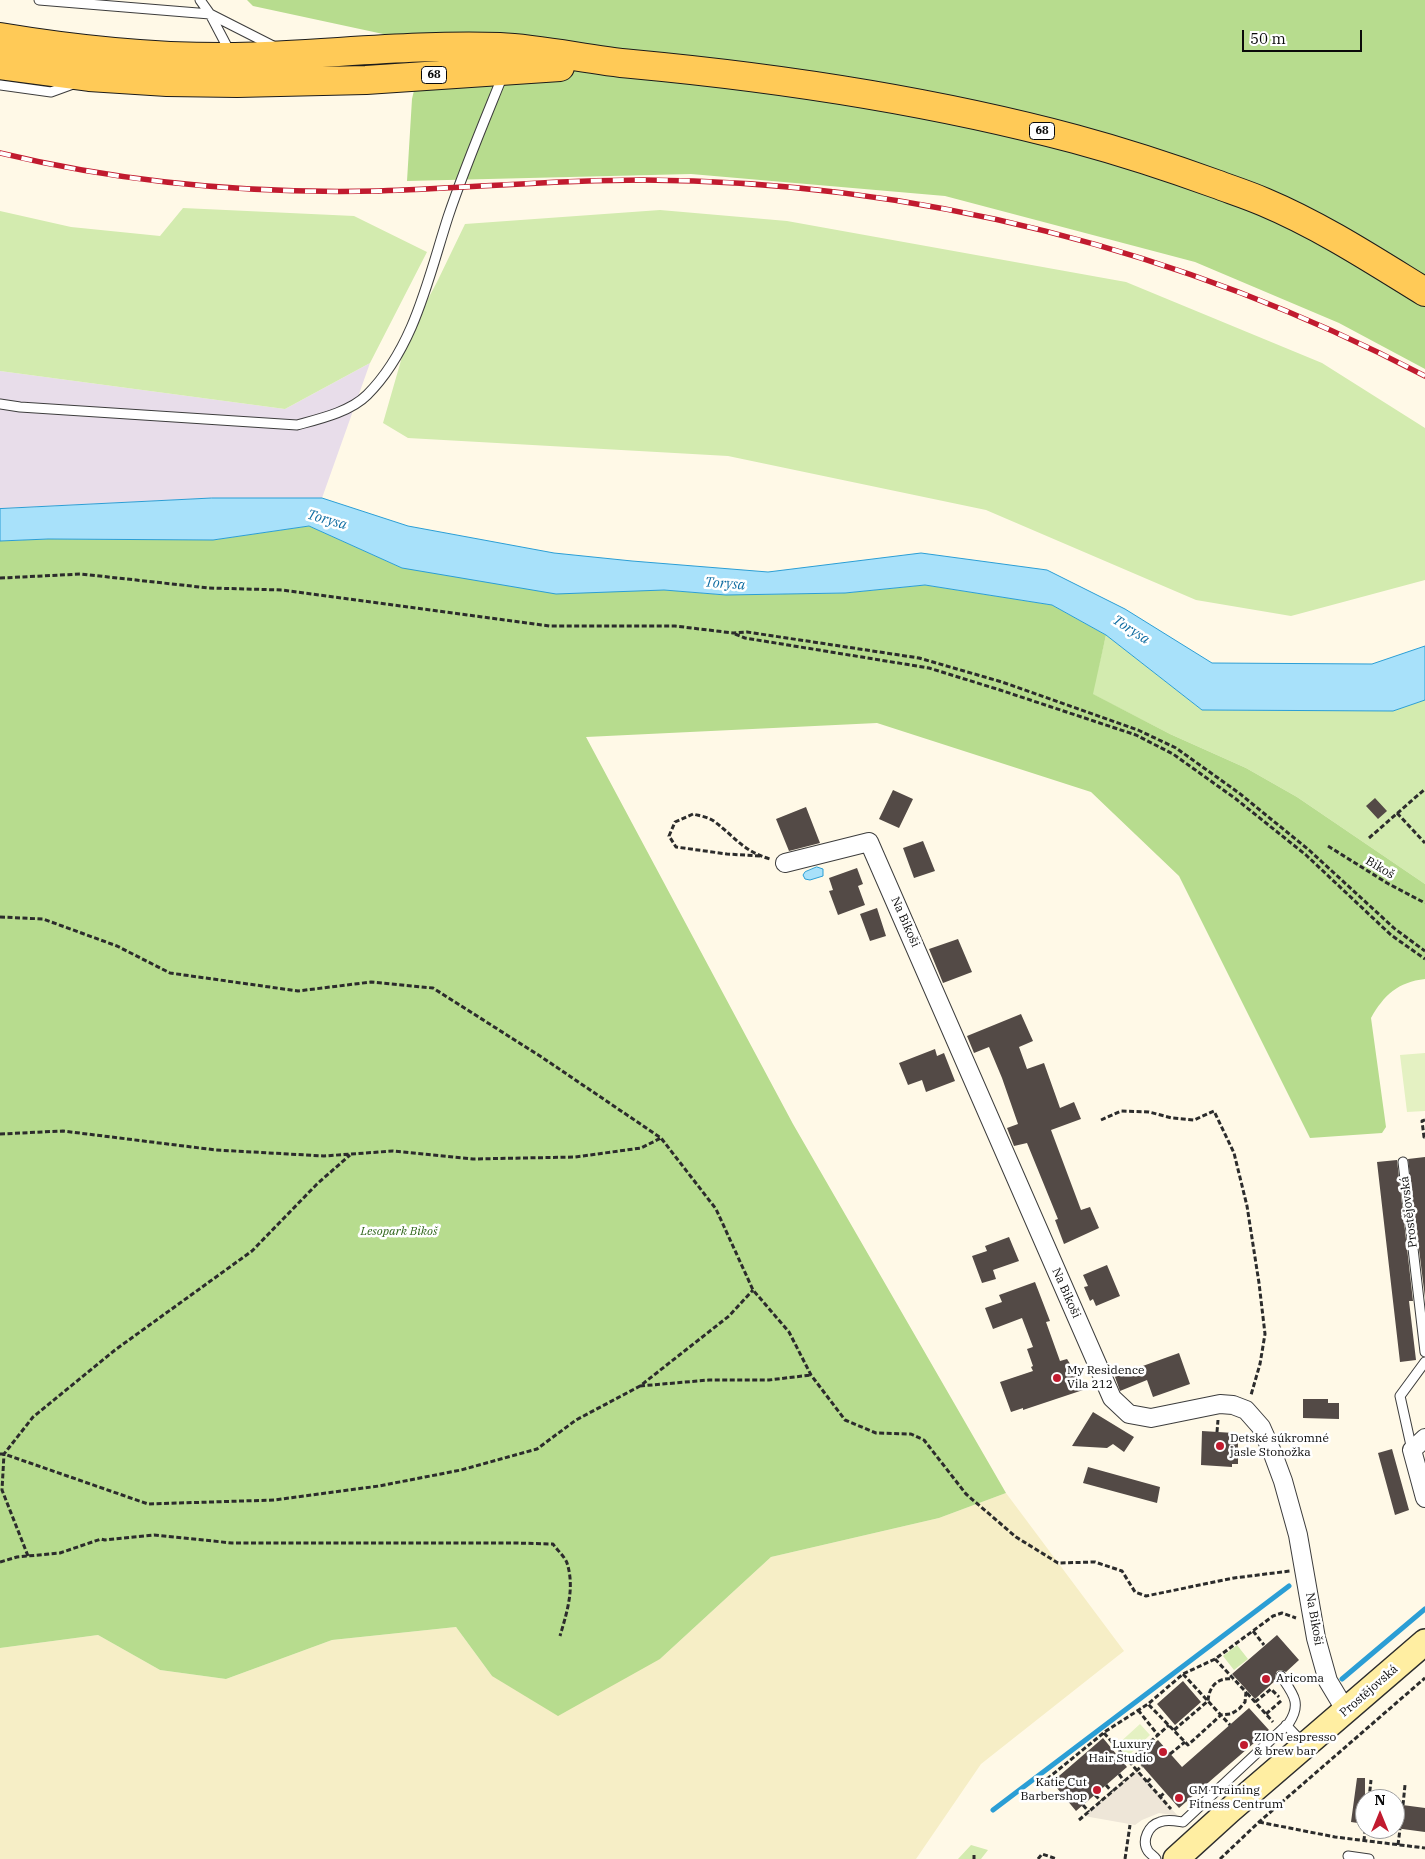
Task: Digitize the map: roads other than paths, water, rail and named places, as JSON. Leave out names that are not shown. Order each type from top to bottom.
[{"type":"main road","name":"68","points":[[0,37],[84,50],[164,56],[235,70],[366,80],[505,70],[631,64]]},
{"type":"main road","name":"68","points":[[0,65],[89,77],[167,82],[235,70],[291,55],[411,48],[504,47],[631,64],[721,72],[855,91],[984,116],[1123,152],[1264,201],[1341,241],[1425,292]]},
{"type":"street","name":"Na Bikoši","points":[[785,863],[869,842],[1112,1398],[1129,1414],[1151,1418],[1220,1404],[1233,1405],[1246,1410],[1261,1427],[1273,1454],[1293,1517],[1305,1569],[1315,1630],[1328,1681],[1356,1703]]},
{"type":"street","points":[[1419,1444],[1425,1498]]},
{"type":"street","name":"Prostějovská","points":[[1176,1859],[1425,1642]]},
{"type":"lane","points":[[39,0],[210,14],[291,55]]},
{"type":"lane","points":[[200,0],[210,14],[235,70]]},
{"type":"lane","points":[[0,404],[20,407],[297,425],[332,416],[365,397],[388,370],[407,339],[456,195],[505,70]]},
{"type":"lane","points":[[0,85],[51,92],[89,77]]},
{"type":"lane","name":"Prostějovská","points":[[1403,1162],[1425,1352]]},
{"type":"lane","points":[[1419,1444],[1400,1396],[1425,1362]]},
{"type":"lane","points":[[1156,1859],[1148,1851],[1146,1845],[1146,1834],[1153,1825],[1160,1821],[1170,1820],[1183,1822],[1286,1725],[1295,1714],[1297,1705],[1291,1691],[1281,1676]]},
{"type":"lane","points":[[1286,1725],[1305,1746]]},
{"type":"lane","points":[[1348,1856],[1369,1859]]},
{"type":"water","name":"Torysa","points":[[212,498],[322,498],[408,526],[554,553],[632,561],[768,572],[921,553],[1047,570],[1125,609],[1212,663],[1372,664],[1425,646],[1425,700],[1393,711],[1202,710],[1106,635],[1052,605],[925,585],[845,593],[726,595],[664,590],[556,594],[402,568],[309,526],[213,540],[48,539],[0,541],[0,509]]},
{"type":"water","points":[[817,867],[823,869],[823,876],[810,880],[805,879],[803,875],[805,872]]},
{"type":"waterway","points":[[993,1810],[1289,1586]]},
{"type":"waterway","points":[[1342,1679],[1425,1609]]},
{"type":"railway","points":[[0,153],[94,172],[141,179],[284,191],[379,191],[577,181],[643,180],[745,184],[846,193],[946,209],[1046,231],[1143,259],[1239,292],[1333,331],[1425,376]]},
{"type":"place","name":"My Residence Vila 212","points":[[1057,1378]]},
{"type":"place","name":"Detské súkromné jasle Stonožka","points":[[1220,1446]]},
{"type":"place","name":"Aricoma","points":[[1266,1679]]},
{"type":"place","name":"ZION espresso & brew bar","points":[[1244,1745]]},
{"type":"place","name":"Luxury Hair Studio","points":[[1163,1752]]},
{"type":"place","name":"Katie Cut Barbershop","points":[[1097,1790]]},
{"type":"place","name":"GM Training Fitness Centrum","points":[[1179,1798]]},
{"type":"park label","name":"Lesopark Bikoš","points":[[399,1232]]}]
